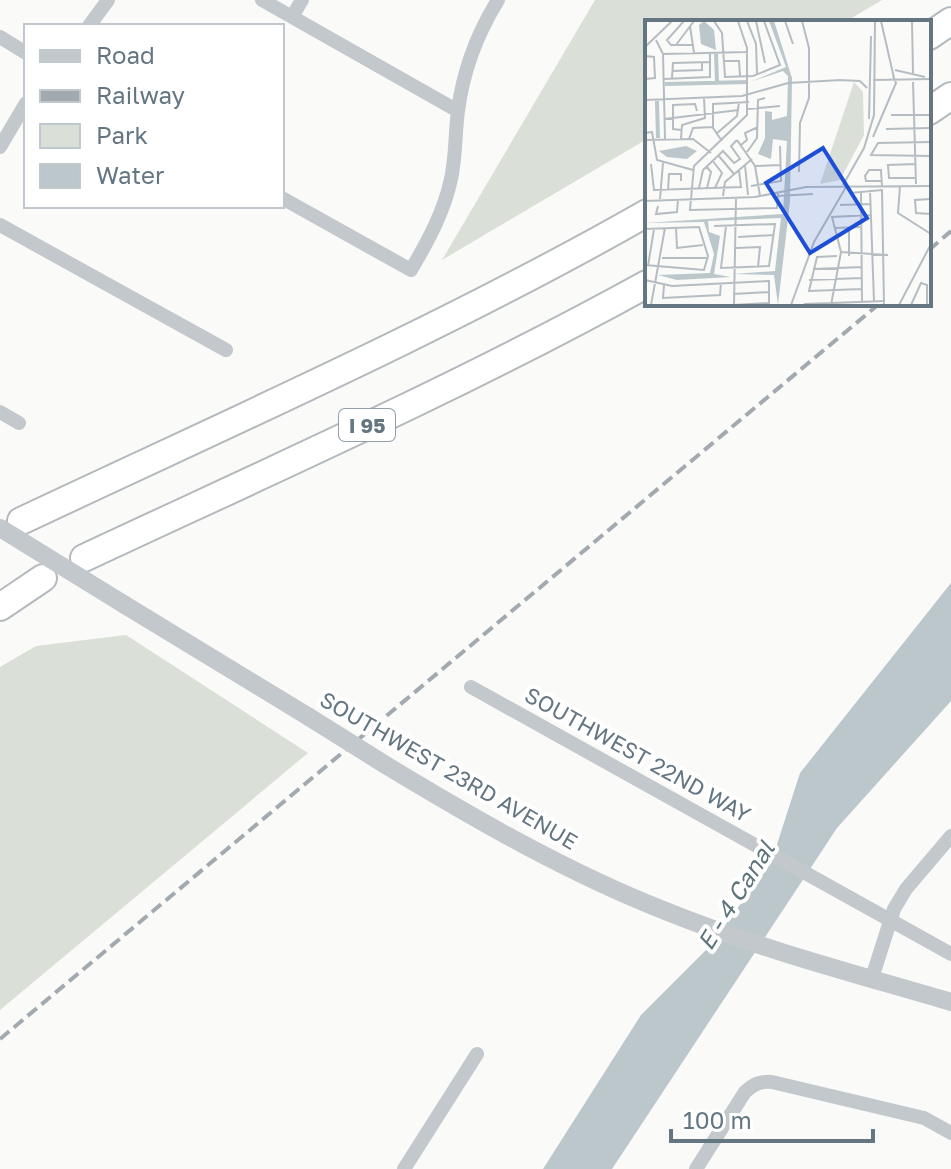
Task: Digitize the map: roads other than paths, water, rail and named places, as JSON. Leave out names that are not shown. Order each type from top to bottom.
[{"type":"highway","points":[[931,35],[951,21]]},
{"type":"highway","points":[[931,110],[951,96]]},
{"type":"highway","points":[[10,524],[392,346],[525,280],[645,214]]},
{"type":"highway","name":"I 95","points":[[84,558],[432,395],[645,285]]},
{"type":"highway","points":[[0,598],[45,577],[0,607]]},
{"type":"street","points":[[90,24],[108,0]]},
{"type":"street","points":[[262,0],[458,111]]},
{"type":"street","points":[[292,17],[302,0]]},
{"type":"street","points":[[284,199],[411,270],[443,209],[451,179],[462,85],[471,54],[498,0]]},
{"type":"street","points":[[0,37],[24,52]]},
{"type":"street","points":[[0,147],[24,106]]},
{"type":"street","points":[[0,225],[226,350]]},
{"type":"street","points":[[0,412],[19,423]]},
{"type":"street","name":"SOUTHWEST 23RD AVENUE","points":[[10,524],[125,605],[384,764],[551,859],[632,897],[700,924],[951,1002]]},
{"type":"street","name":"SOUTHWEST 22ND WAY","points":[[471,687],[951,954]]},
{"type":"street","points":[[872,978],[889,919],[906,889],[951,836]]},
{"type":"street","points":[[404,1169],[477,1054]]},
{"type":"street","points":[[696,1169],[745,1092],[762,1081],[924,1118],[951,1133]]},
{"type":"water","points":[[951,583],[951,701],[837,828],[612,1169],[543,1169],[641,1015],[708,948],[771,863],[800,773]]},
{"type":"railway","points":[[931,248],[951,231]]},
{"type":"railway","points":[[0,1039],[877,306]]},
{"type":"water label","name":"E - 4 Canal","points":[[735,895]]}]
